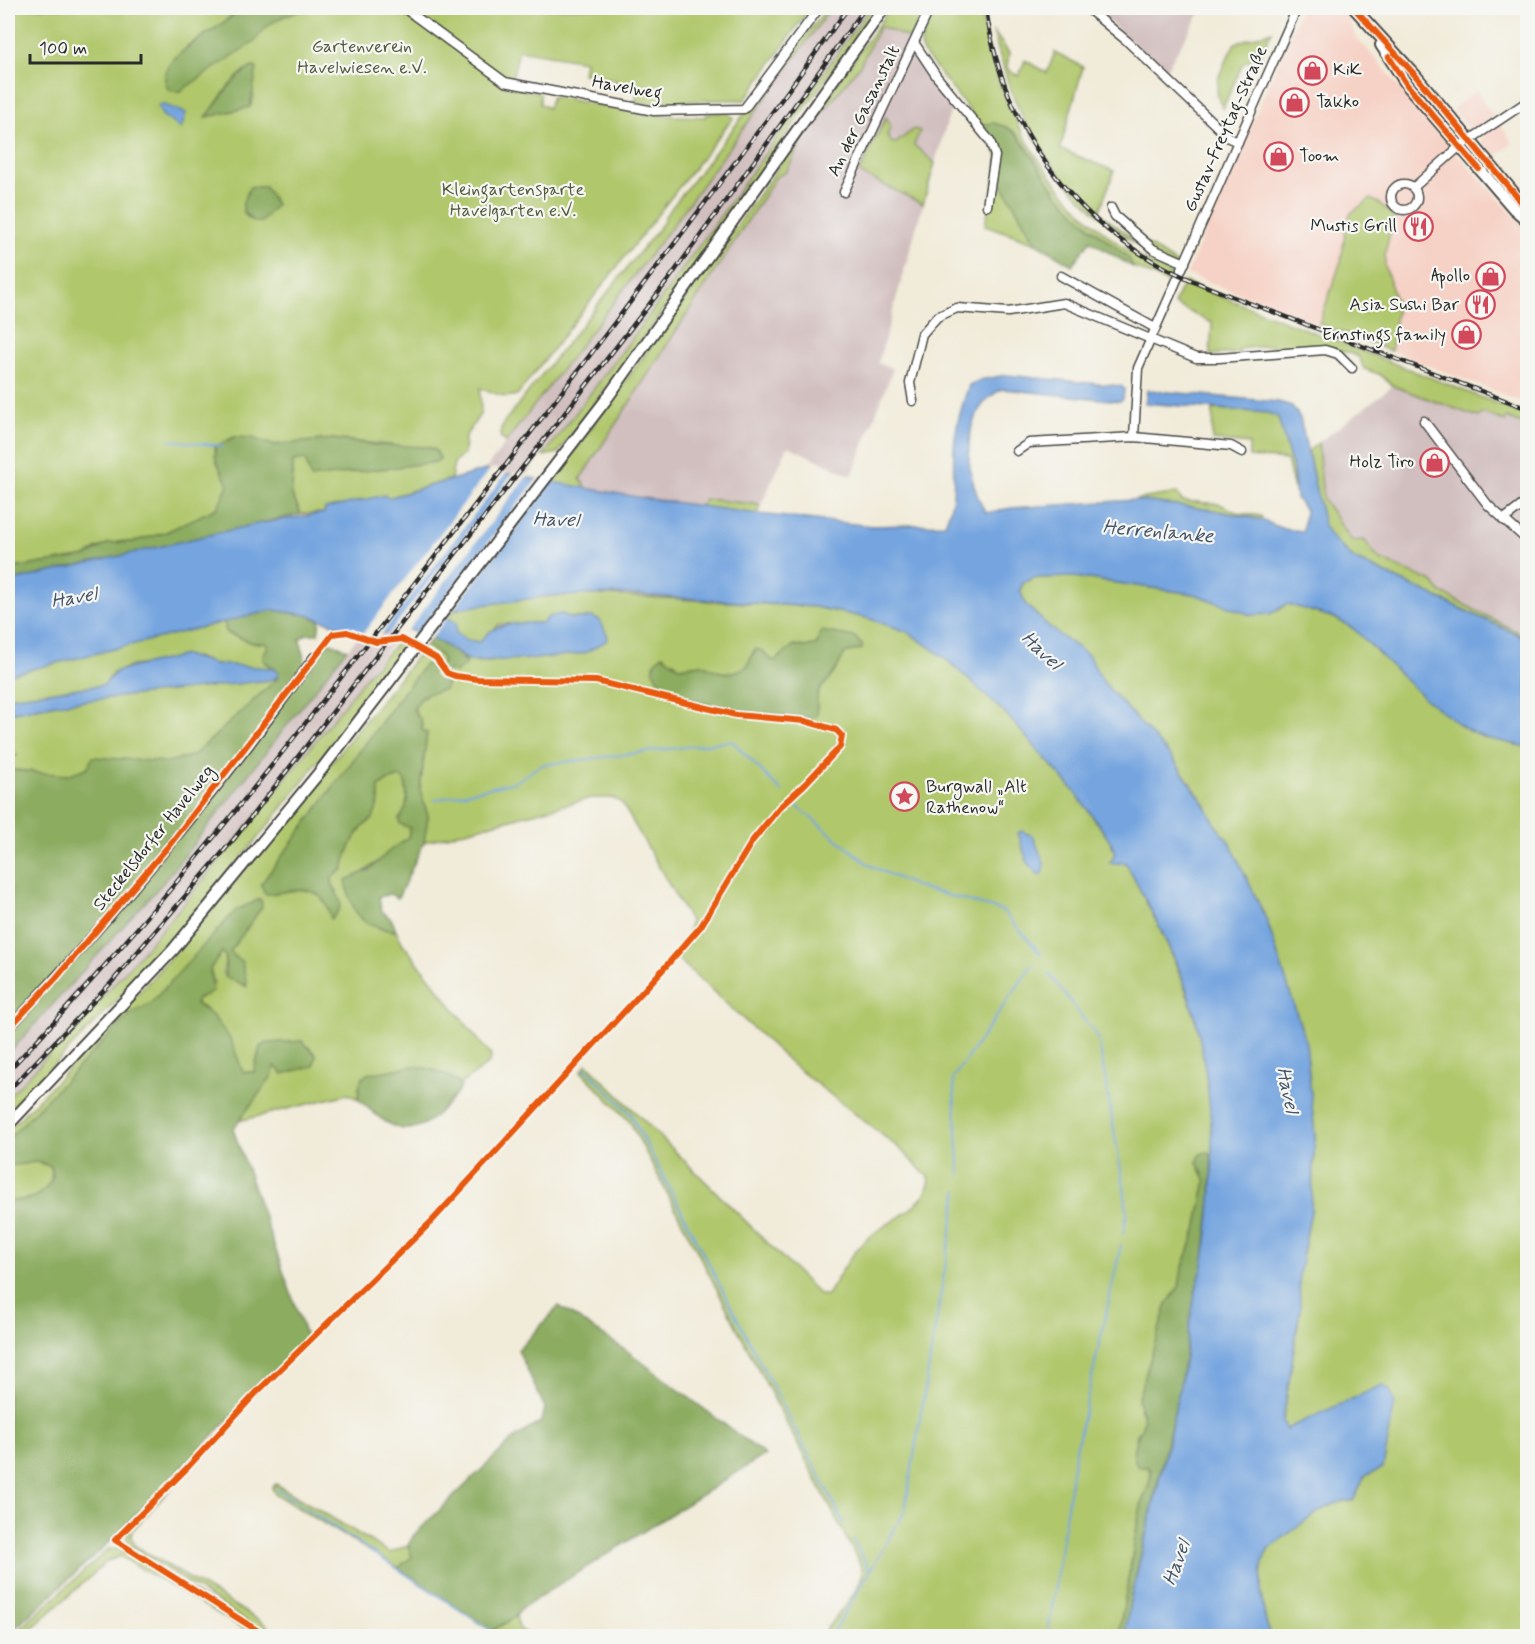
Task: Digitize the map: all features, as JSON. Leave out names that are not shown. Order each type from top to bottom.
[{"type":"main road","points":[[8,1125],[91,1039],[208,909],[407,658],[654,335],[884,8]]},
{"type":"main road","points":[[1354,8],[1366,22],[1407,85],[1527,210]]},
{"type":"main road","points":[[1464,143],[1527,221]]},
{"type":"street","name":"Havelweg","points":[[404,8],[505,82],[647,110],[696,112],[744,109],[819,8]]},
{"type":"street","name":"An der Gasanstalt","points":[[844,192],[930,8]]},
{"type":"street","points":[[1087,8],[1127,41],[1229,138],[1238,142]]},
{"type":"street","name":"Gustav-Freytag-Straße","points":[[1134,437],[1136,376],[1150,339],[1297,8]]},
{"type":"street","name":"An der Gasanstalt","points":[[915,44],[937,77],[990,141],[995,156],[987,206]]},
{"type":"street","points":[[1413,188],[1464,143],[1527,100]]},
{"type":"street","points":[[1111,207],[1115,216],[1153,249],[1185,263]]},
{"type":"street","points":[[1061,276],[1155,328]]},
{"type":"street","points":[[913,400],[910,383],[922,334],[937,316],[957,308],[973,307],[1008,312],[1064,303],[1181,354],[1205,359],[1324,350],[1338,354],[1352,368]]},
{"type":"street","points":[[1424,421],[1488,505],[1527,541]]},
{"type":"street","points":[[1017,451],[1029,443],[1134,437],[1231,446],[1242,452]]},
{"type":"street","points":[[1503,520],[1527,501]]},
{"type":"street","name":"Steckelsdorfer Havelweg","points":[[8,1029],[63,969],[171,843],[281,704],[314,657]]},
{"type":"shaded area","points":[[831,8],[870,8],[640,328],[525,477],[485,470],[670,229]]},
{"type":"shaded area","points":[[1094,8],[1203,8],[1165,71]]},
{"type":"shaded area","points":[[1301,8],[1337,8],[1349,20],[1355,35],[1443,139],[1527,229],[1527,404],[1391,351],[1397,305],[1385,266],[1385,254],[1392,233],[1379,203],[1370,199],[1363,202],[1347,221],[1341,261],[1319,324],[1187,274]]},
{"type":"shaded area","points":[[881,26],[911,39],[905,53],[920,62],[953,102],[935,163],[913,145],[919,132],[914,130],[896,143],[888,139],[887,135],[860,174],[923,204],[878,363],[893,369],[852,476],[788,446],[760,507],[756,504],[701,501],[699,507],[588,489],[580,479],[776,177],[786,172],[805,135],[860,65]]},
{"type":"shaded area","points":[[1476,91],[1493,116],[1472,130],[1452,109]]},
{"type":"shaded area","points":[[1500,124],[1513,143],[1494,158],[1481,141],[1482,136]]},
{"type":"shaded area","points":[[1393,386],[1477,417],[1483,413],[1527,426],[1527,637],[1440,592],[1433,582],[1379,559],[1364,540],[1352,541],[1323,499],[1318,443]]},
{"type":"shaded area","points":[[361,633],[400,633],[182,908],[90,1012],[8,1097],[8,1054],[167,878]]},
{"type":"green space","points":[[8,8],[239,8],[221,25],[187,46],[179,92],[255,40],[273,22],[312,8],[810,8],[745,100],[635,103],[638,90],[615,85],[616,80],[583,74],[585,61],[519,50],[512,79],[504,76],[501,85],[540,93],[540,104],[548,108],[552,96],[650,115],[705,117],[706,114],[727,112],[733,118],[517,395],[506,397],[480,388],[481,413],[465,437],[464,454],[454,463],[451,479],[387,498],[361,500],[324,513],[301,514],[292,495],[293,461],[303,458],[380,467],[436,462],[440,458],[435,450],[333,439],[273,445],[252,438],[215,455],[228,485],[220,505],[212,511],[164,533],[97,548],[87,556],[8,569]],"holes":[[[244,71],[254,96],[250,107],[207,117],[227,88]],[[266,191],[275,202],[254,222],[245,215],[243,202],[247,195]]]},
{"type":"green space","points":[[239,8],[312,8],[273,22],[256,40],[179,92],[169,90],[165,78],[168,66],[190,45],[231,17]]},
{"type":"green space","points":[[827,8],[831,8],[670,229],[506,442],[501,438],[500,433],[504,422],[663,223],[665,216]]},
{"type":"green space","points":[[870,8],[876,8],[648,331],[558,453],[543,456],[640,328]]},
{"type":"green space","points":[[890,8],[924,8],[911,39],[880,26],[860,65],[805,135],[786,172],[776,177],[580,479],[588,489],[552,483],[568,464],[567,461],[686,298]]},
{"type":"green space","points":[[935,8],[981,8],[987,42],[1009,105],[1042,164],[1085,215],[1111,238],[1134,254],[1175,276],[1171,284],[1133,267],[1129,258],[1073,210],[1056,192],[1015,133],[1002,126],[981,125],[922,51],[921,42]]},
{"type":"green space","points":[[993,31],[1009,53],[1007,67],[1010,72],[1019,76],[1025,60],[1047,73],[1055,52],[1083,67],[1060,149],[1114,171],[1099,213],[1133,238],[1135,236],[1176,263],[1179,266],[1178,269],[1129,239],[1107,221],[1085,202],[1048,159],[1015,100]]},
{"type":"green space","points":[[1272,31],[1259,57],[1243,63],[1223,108],[1217,92],[1218,83],[1235,43]]},
{"type":"green space","points":[[253,67],[257,68],[250,107],[206,117],[233,82]]},
{"type":"green space","points":[[886,117],[891,127],[887,135],[891,142],[896,143],[914,129],[920,131],[914,145],[935,163],[923,204],[859,173]]},
{"type":"green space","points":[[993,123],[1006,127],[1019,137],[1056,192],[1090,227],[1129,258],[1133,267],[1090,241],[1072,265],[1036,243],[996,174],[998,156],[981,125]]},
{"type":"green space","points":[[996,174],[1036,243],[985,225]]},
{"type":"green space","points":[[250,187],[265,187],[276,205],[261,222],[254,222],[243,211],[243,202]]},
{"type":"green space","points":[[1370,199],[1379,203],[1394,216],[1385,254],[1385,266],[1397,305],[1391,351],[1319,324],[1341,261],[1347,221],[1351,213]]},
{"type":"green space","points":[[1184,282],[1527,415],[1527,426],[1483,413],[1478,417],[1393,386],[1379,374],[1364,369],[1359,357],[1338,350],[1273,349],[1272,345],[1239,349],[1239,353],[1210,355],[1212,323],[1174,304]]},
{"type":"green space","points":[[1213,409],[1268,413],[1278,417],[1293,470],[1294,489],[1287,460],[1249,457],[1249,444],[1212,440]]},
{"type":"green space","points":[[234,437],[252,438],[273,445],[333,439],[376,445],[428,447],[435,450],[440,458],[436,462],[311,478],[305,459],[293,461],[292,495],[301,514],[8,582],[8,569],[87,556],[108,543],[132,542],[164,533],[217,508],[228,485],[216,460],[215,447]]},
{"type":"green space","points":[[1318,443],[1323,499],[1352,541],[1364,540],[1379,559],[1433,582],[1440,592],[1527,639],[1354,559],[1343,548],[1327,543],[1308,451]]},
{"type":"green space","points":[[1177,493],[1182,501],[1220,504],[1238,513],[1261,516],[1262,520],[1213,510],[1134,500]]},
{"type":"green space","points":[[705,499],[756,504],[760,507],[758,514],[699,507]]},
{"type":"green space","points":[[1075,577],[1194,594],[1251,615],[1278,611],[1287,604],[1335,618],[1354,629],[1430,703],[1486,738],[1527,747],[1527,1636],[1271,1636],[1261,1592],[1262,1568],[1268,1549],[1321,1511],[1343,1501],[1353,1501],[1365,1476],[1383,1468],[1322,1413],[1286,1429],[1283,1421],[1300,1309],[1299,1275],[1311,1211],[1315,1136],[1306,1043],[1267,921],[1230,843],[1216,826],[1204,803],[1173,759],[1104,683],[1088,655],[1055,632],[1026,605],[1020,595],[1023,583],[1033,578]]},
{"type":"green space","points":[[586,594],[815,607],[867,618],[908,632],[945,658],[1005,713],[1075,792],[1111,842],[1115,853],[1110,863],[1126,863],[1182,978],[1195,1019],[1208,1087],[1212,1156],[1206,1152],[1201,1154],[1197,1162],[1206,1181],[1196,1230],[1182,1270],[1179,1287],[1167,1304],[1139,1409],[1144,1417],[1142,1428],[1136,1436],[1143,1467],[1148,1467],[1151,1476],[1141,1506],[1118,1636],[822,1636],[854,1594],[862,1576],[862,1568],[630,1122],[581,1071],[587,1064],[820,1295],[827,1295],[851,1258],[868,1238],[905,1213],[922,1198],[930,1179],[900,1149],[794,1066],[676,957],[702,926],[699,924],[689,937],[690,921],[622,803],[613,798],[591,798],[424,842],[428,816],[420,790],[427,733],[422,730],[422,723],[415,714],[415,704],[429,692],[447,686],[446,677],[450,669],[466,664],[463,658],[478,662],[494,662],[511,657],[529,651],[592,617],[560,616],[543,623],[499,624],[481,642],[465,640],[455,634],[456,623],[448,620],[448,614],[471,606],[491,603]],"holes":[[[821,632],[862,645],[862,649],[845,653],[838,667],[820,688],[817,697],[817,715],[813,718],[737,711],[667,693],[653,671],[673,661],[679,667],[702,664],[719,671],[735,672],[747,666],[754,650],[763,651],[769,659],[776,660],[794,645],[805,647],[817,644]]]},
{"type":"green space","points":[[273,610],[307,615],[320,621],[318,634],[307,634],[300,639],[305,663],[311,668],[328,642],[347,649],[167,878],[8,1054],[8,770],[67,775],[87,768],[93,757],[167,762],[194,755],[278,678],[278,671],[263,660],[263,654],[268,648],[266,643],[253,643],[226,632],[224,620]]},
{"type":"green space","points":[[224,620],[226,633],[253,643],[266,643],[269,648],[264,652],[265,663],[276,670],[215,664],[196,657],[132,666],[113,673],[104,685],[8,697],[8,675]]},
{"type":"green space","points":[[821,631],[855,637],[862,645],[862,649],[845,653],[838,667],[820,688],[817,697],[817,715],[813,718],[737,711],[667,693],[653,671],[655,661],[663,655],[679,667],[702,664],[719,671],[735,672],[747,666],[756,649],[763,651],[771,660],[776,660],[794,645],[805,647],[817,644]]},
{"type":"green space","points":[[432,639],[454,649],[466,664],[455,673],[450,669],[446,677],[446,689],[423,695],[413,710],[421,720],[422,730],[427,733],[420,790],[428,816],[424,842],[398,898],[390,894],[379,897],[381,910],[392,920],[396,931],[374,926],[359,916],[351,901],[346,880],[369,870],[389,851],[408,838],[410,828],[400,824],[399,819],[405,810],[407,801],[405,781],[401,777],[387,781],[379,787],[379,801],[373,819],[361,829],[350,848],[343,869],[332,878],[341,903],[337,913],[331,919],[327,906],[314,893],[297,890],[265,894],[261,884],[424,665],[432,662],[443,663],[441,656],[426,645]]},
{"type":"green space","points":[[400,640],[402,653],[275,817],[191,919],[125,992],[8,1112],[8,1097],[149,944],[239,837],[368,674]]},
{"type":"green space","points":[[426,645],[441,656],[443,663],[424,665],[261,884],[265,894],[297,890],[314,892],[327,905],[331,918],[337,891],[332,884],[332,878],[343,869],[343,857],[379,801],[379,787],[387,781],[401,777],[405,780],[410,828],[408,838],[360,875],[381,929],[396,931],[403,944],[491,1056],[490,1062],[461,1084],[433,1070],[410,1068],[359,1087],[358,1099],[348,1094],[239,1121],[272,1076],[275,1066],[279,1071],[314,1066],[316,1054],[302,1041],[260,1047],[254,1072],[243,1072],[205,1009],[195,1003],[196,999],[207,995],[214,983],[210,969],[222,952],[226,957],[223,973],[245,986],[229,952],[262,903],[258,900],[150,1004],[130,1014],[8,1139],[8,1130],[94,1043],[212,910]]},
{"type":"green space","points":[[278,678],[194,755],[157,763],[92,762],[84,770],[63,775],[8,770],[8,755],[17,756],[10,745],[8,747],[8,713],[57,704]]},
{"type":"green space","points":[[261,900],[262,907],[230,952],[242,962],[247,986],[225,977],[226,957],[222,952],[210,969],[213,991],[197,999],[195,1003],[213,1016],[231,1040],[243,1072],[254,1072],[260,1047],[266,1043],[302,1041],[316,1055],[314,1066],[283,1074],[275,1066],[272,1076],[233,1129],[307,1339],[105,1546],[15,1628],[8,1631],[8,1200],[16,1201],[35,1197],[45,1189],[53,1177],[51,1166],[36,1162],[8,1166],[8,1139],[130,1014],[150,1004],[236,910]]},
{"type":"green space","points":[[414,1066],[447,1075],[461,1087],[456,1095],[425,1124],[415,1128],[396,1127],[377,1116],[358,1099],[360,1082],[367,1074]]},
{"type":"green space","points":[[1206,1152],[1212,1156],[1211,1201],[1203,1267],[1196,1288],[1180,1386],[1130,1602],[1125,1636],[1118,1636],[1142,1501],[1151,1476],[1148,1467],[1139,1467],[1133,1453],[1143,1421],[1138,1398],[1167,1304],[1179,1287],[1182,1270],[1196,1230],[1206,1181],[1197,1162],[1201,1154]]},
{"type":"green space","points":[[36,1162],[51,1166],[49,1183],[45,1189],[24,1200],[8,1200],[8,1166]]},
{"type":"green space","points":[[559,1306],[630,1353],[765,1455],[523,1607],[516,1616],[492,1631],[398,1568],[412,1557],[408,1545],[414,1535],[513,1439],[542,1421],[545,1408],[518,1350]]},
{"type":"green space","points":[[220,1435],[132,1531],[131,1538],[137,1547],[262,1622],[280,1636],[269,1636],[127,1543],[127,1532],[132,1526]]},
{"type":"green space","points":[[276,1484],[390,1553],[408,1545],[412,1557],[398,1568],[275,1494],[272,1488]]},
{"type":"green space","points":[[108,1549],[119,1549],[132,1554],[264,1636],[256,1636],[120,1556],[108,1561],[23,1636],[8,1636],[17,1632]]},
{"type":"green space","points":[[516,1616],[519,1628],[530,1636],[500,1636],[492,1631]]},
{"type":"water","points":[[161,104],[186,113],[181,129],[162,115],[158,106]]},
{"type":"water","points":[[1006,375],[1121,386],[1124,389],[1123,399],[1120,401],[1002,389],[987,399],[977,413],[971,429],[969,446],[973,482],[986,513],[1011,508],[1134,500],[1214,510],[1262,520],[1283,529],[1303,531],[1305,510],[1296,498],[1293,470],[1278,417],[1268,413],[1145,403],[1147,390],[1278,402],[1292,406],[1300,418],[1324,525],[1330,536],[1354,559],[1527,639],[1527,747],[1486,738],[1467,730],[1424,698],[1354,629],[1335,618],[1287,604],[1270,614],[1251,615],[1194,594],[1075,577],[1033,578],[1023,583],[1020,590],[1026,605],[1055,632],[1088,655],[1104,683],[1173,759],[1204,803],[1216,826],[1230,843],[1267,921],[1306,1043],[1315,1136],[1311,1211],[1299,1275],[1300,1309],[1283,1421],[1286,1429],[1382,1385],[1389,1389],[1395,1402],[1383,1468],[1365,1476],[1353,1501],[1343,1501],[1321,1511],[1269,1549],[1262,1568],[1261,1592],[1271,1636],[1125,1636],[1130,1602],[1175,1412],[1192,1310],[1208,1235],[1212,1143],[1202,1051],[1196,1021],[1183,980],[1166,940],[1126,863],[1110,863],[1115,853],[1111,842],[1075,792],[1005,713],[945,658],[908,632],[867,618],[815,607],[622,594],[549,596],[454,609],[447,618],[456,623],[456,634],[461,635],[465,640],[480,642],[493,630],[508,624],[543,623],[548,617],[562,614],[572,619],[592,617],[600,620],[608,637],[606,641],[585,653],[535,659],[470,661],[438,641],[409,630],[380,634],[361,633],[307,615],[273,610],[8,675],[8,582],[256,524],[324,513],[325,509],[385,495],[388,498],[485,470],[637,497],[758,514],[873,526],[945,524],[953,495],[956,433],[969,385],[980,380]]},
{"type":"water","points":[[185,655],[215,664],[270,668],[278,671],[279,676],[271,680],[57,704],[8,713],[8,697],[104,685],[117,671]]},
{"type":"water","points":[[1021,831],[1033,836],[1045,865],[1043,874],[1040,875],[1035,871],[1028,862],[1018,833]]},
{"type":"pier","points":[[491,468],[508,471],[379,637],[361,636]]},
{"type":"pier","points":[[514,472],[528,475],[404,635],[386,637]]},
{"type":"pier","points":[[539,477],[553,480],[429,641],[416,635]]},
{"type":"waterway","points":[[168,440],[223,446]]},
{"type":"waterway","points":[[435,800],[515,782],[541,765],[732,741],[782,792]]},
{"type":"waterway","points":[[793,803],[869,865],[915,886],[1003,911],[1041,954]]},
{"type":"waterway","points":[[960,1177],[953,1078],[1033,964]]},
{"type":"waterway","points":[[1049,974],[1098,1037],[1125,1194],[1127,1213],[1123,1234]]},
{"type":"waterway","points":[[585,1068],[630,1113],[844,1523]]},
{"type":"waterway","points":[[853,1540],[870,1571],[905,1510],[958,1190]]},
{"type":"waterway","points":[[1048,1634],[1074,1459],[1121,1245]]},
{"type":"waterway","points":[[277,1489],[499,1636]]},
{"type":"waterway","points":[[831,1636],[870,1571]]},
{"type":"railway","points":[[8,1071],[120,949],[226,823],[589,357],[848,8]]},
{"type":"railway","points":[[8,1091],[111,983],[234,839],[669,279],[865,8]]},
{"type":"railway","points":[[986,8],[994,51],[1007,92],[1025,130],[1048,166],[1075,199],[1106,228],[1141,254],[1180,275],[1227,295],[1528,409]]},
{"type":"cycle path","points":[[1354,8],[1415,75],[1528,210]]},
{"type":"cycle path","points":[[1389,57],[1407,85],[1479,169]]},
{"type":"cycle path","points":[[8,1029],[56,978],[171,843],[333,634],[347,632],[376,642],[402,639],[436,658],[447,673],[455,676],[478,679],[596,681],[736,715],[805,721],[836,730],[842,736],[840,747],[779,808],[753,840],[701,926],[667,965],[431,1222],[255,1394],[187,1468],[115,1540],[266,1636]]},
{"type":"place","name":"KiK","points":[[1312,70]]},
{"type":"place","name":"Takko","points":[[1295,102]]},
{"type":"place","name":"Toom","points":[[1278,156]]},
{"type":"place","name":"Mustis Grill","points":[[1418,226]]},
{"type":"place","name":"Apollo","points":[[1491,276]]},
{"type":"place","name":"Asia Sushi Bar","points":[[1480,305]]},
{"type":"place","name":"Ernstings family","points":[[1467,335]]},
{"type":"place","name":"Holz Tiro","points":[[1435,462]]},
{"type":"place","name":"Burgwall „Alt Rathenow“","points":[[905,797]]},
{"type":"park label","name":"Gartenverein Havelwiesen e.V.","points":[[362,57]]},
{"type":"park label","name":"Kleingartensparte Havelgarten e.V.","points":[[513,200]]},
{"type":"water label","name":"Havel","points":[[556,520]]},
{"type":"water label","name":"Herrenlanke","points":[[1158,532]]},
{"type":"water label","name":"Havel","points":[[74,598]]},
{"type":"water label","name":"Havel","points":[[1041,651]]},
{"type":"water label","name":"Havel","points":[[1287,1090]]},
{"type":"water label","name":"Havel","points":[[1177,1563]]}]
